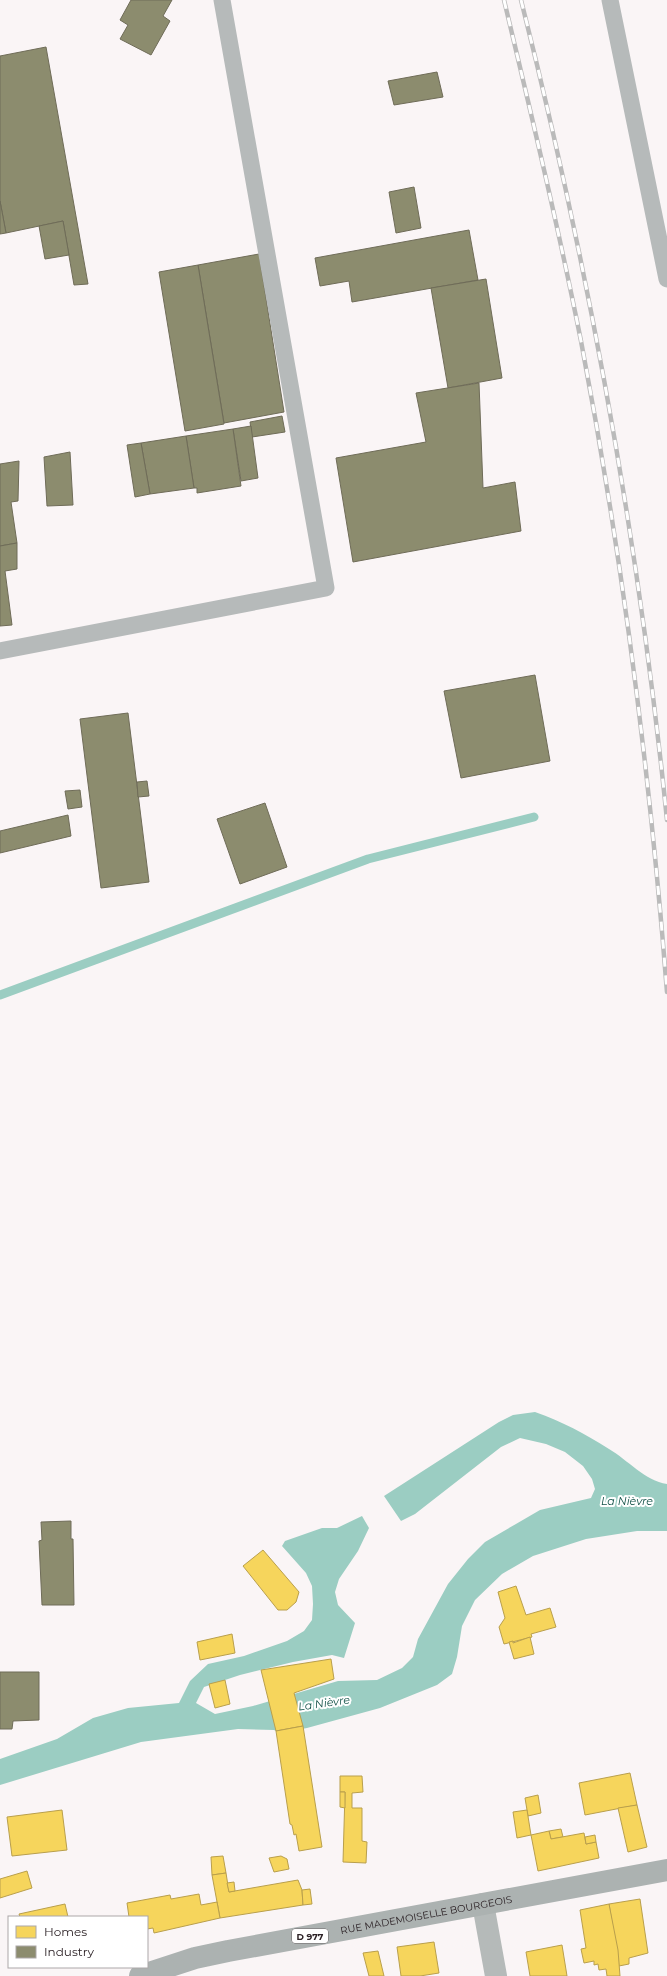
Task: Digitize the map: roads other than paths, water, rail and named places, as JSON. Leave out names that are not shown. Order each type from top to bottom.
[{"type":"main road","name":"RUE MADEMOISELLE BOURGEOIS","points":[[140,1976],[195,1958],[228,1951],[667,1870]]},
{"type":"street","points":[[483,1904],[496,1976]]},
{"type":"lane","points":[[0,651],[326,588],[222,0]]},
{"type":"lane","points":[[610,0],[667,278]]},
{"type":"water","name":"La Nièvre","points":[[535,1412],[582,1433],[600,1443],[644,1475],[667,1484],[667,1531],[637,1531],[586,1539],[533,1556],[502,1574],[475,1600],[462,1626],[457,1657],[452,1674],[437,1685],[380,1708],[307,1728],[280,1733],[274,1730],[238,1729],[141,1742],[0,1785],[0,1759],[57,1739],[93,1718],[128,1708],[179,1703],[190,1681],[208,1664],[244,1656],[287,1641],[304,1631],[312,1620],[312,1586],[306,1573],[282,1546],[285,1541],[322,1528],[337,1528],[362,1516],[369,1528],[358,1551],[339,1579],[335,1592],[338,1605],[355,1623],[344,1658],[332,1655],[293,1662],[240,1675],[204,1687],[196,1703],[215,1714],[253,1706],[338,1681],[377,1680],[402,1668],[413,1657],[418,1639],[448,1584],[468,1559],[485,1542],[540,1510],[591,1498],[595,1489],[592,1479],[583,1466],[565,1452],[546,1444],[520,1438],[501,1447],[415,1514],[401,1521],[384,1496],[499,1422],[513,1415]]},
{"type":"waterway","points":[[0,995],[368,859],[534,817]]},
{"type":"railway","points":[[504,0],[572,298],[596,421],[622,584],[633,665],[652,828],[667,992]]},
{"type":"railway","points":[[521,0],[569,203],[609,407],[642,613],[667,820]]}]
